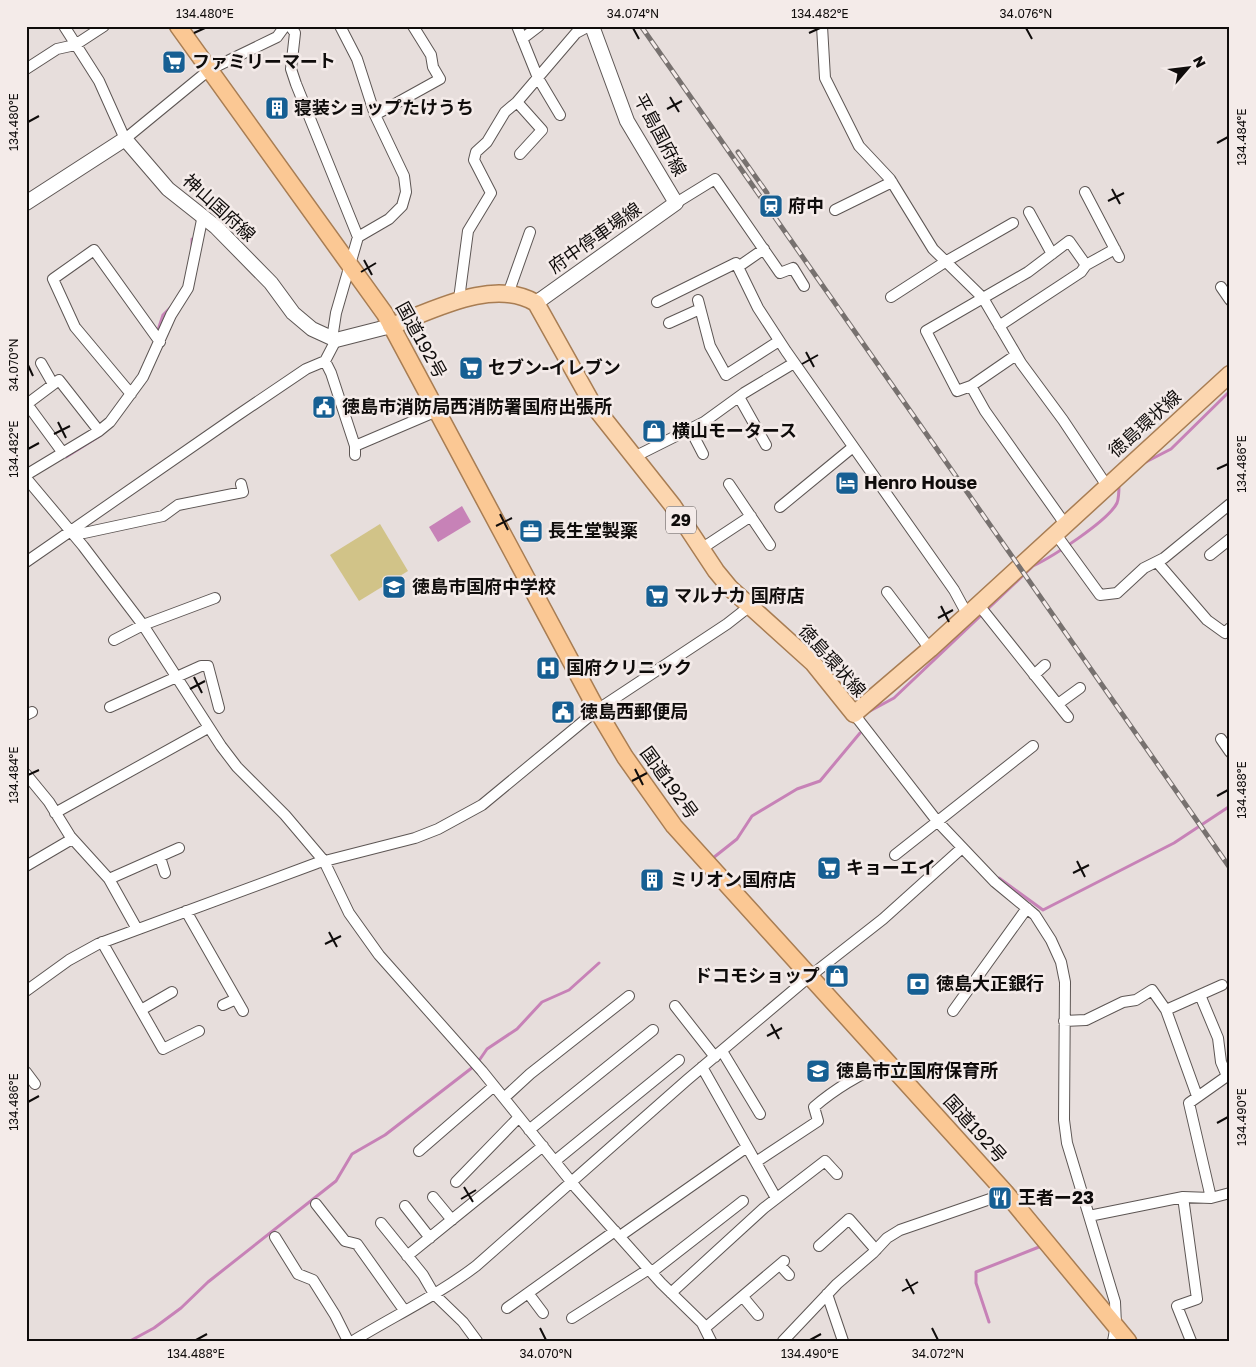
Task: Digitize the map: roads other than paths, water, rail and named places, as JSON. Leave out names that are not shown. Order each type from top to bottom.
[{"type":"highway","name":"国道192号","points":[[178,26],[378,304],[597,710],[625,757],[674,826],[1005,1192],[1114,1333],[1128,1341]]},
{"type":"main road","name":"平島国府線","points":[[591,26],[627,121],[676,203]]},
{"type":"main road","points":[[26,203],[125,139]]},
{"type":"main road","name":"神山国府線","points":[[125,139],[168,189],[203,215],[271,283],[293,312],[312,328],[334,340]]},
{"type":"main road","name":"府中停車場線","points":[[536,303],[676,203]]},
{"type":"main road","points":[[334,340],[391,326],[459,299],[508,294],[536,303]]},
{"type":"main road","name":"徳島環状線","points":[[536,303],[593,405],[672,506],[730,588],[813,664],[854,714],[1062,538],[1107,486],[1230,374]]},
{"type":"street","points":[[64,26],[99,81],[125,139],[209,70],[277,37],[285,26]]},
{"type":"street","points":[[26,68],[57,49],[75,45],[104,26]]},
{"type":"street","points":[[26,562],[306,369],[324,361],[334,340],[336,313],[358,237],[291,69],[294,33],[290,26]]},
{"type":"street","points":[[340,26],[357,60],[375,116],[404,176],[406,192],[402,206],[389,219],[358,237]]},
{"type":"street","points":[[375,116],[440,79],[433,66],[431,55],[413,26]]},
{"type":"street","points":[[517,26],[538,78],[560,115]]},
{"type":"street","points":[[522,39],[540,26]]},
{"type":"street","points":[[459,299],[468,231],[490,193],[474,160],[476,152],[487,142],[505,112],[517,102],[576,33],[591,26]]},
{"type":"street","points":[[822,26],[825,78],[859,146],[892,182],[932,249],[983,298],[1016,355],[1107,486]]},
{"type":"street","points":[[517,102],[542,130],[520,154]]},
{"type":"street","points":[[676,203],[715,179],[780,273],[793,268],[804,286]]},
{"type":"street","points":[[835,210],[892,182]]},
{"type":"street","points":[[999,326],[1037,303],[1086,266],[1117,253],[1085,200]]},
{"type":"street","points":[[1029,212],[1052,254]]},
{"type":"street","points":[[203,215],[188,288],[171,315],[143,377],[110,422],[99,431],[26,476],[70,533],[83,546],[143,625],[208,728],[237,767],[285,815],[324,862],[349,913],[379,955],[494,1086],[617,1234],[650,1271],[702,1323],[711,1341]]},
{"type":"street","points":[[891,297],[945,262],[1013,223]]},
{"type":"street","points":[[508,294],[530,232]]},
{"type":"street","points":[[1016,355],[971,386],[957,391],[926,331],[1028,272],[1070,241],[1086,266]]},
{"type":"street","points":[[764,249],[738,266],[758,308],[779,341],[954,590],[1016,644],[1034,674],[1068,717]]},
{"type":"street","points":[[131,394],[75,327],[53,278],[94,250],[160,342]]},
{"type":"street","points":[[656,302],[736,263]]},
{"type":"street","points":[[1221,287],[1230,300]]},
{"type":"street","points":[[676,322],[699,304],[710,346],[726,374],[779,341]]},
{"type":"street","points":[[324,361],[331,372],[356,451],[437,411]]},
{"type":"street","points":[[41,363],[53,384]]},
{"type":"street","points":[[634,457],[704,422],[739,397],[794,363]]},
{"type":"street","points":[[63,453],[27,404],[59,380],[99,431]]},
{"type":"street","points":[[971,386],[1062,538],[1100,595],[1116,593],[1144,568],[1164,558],[1230,504]]},
{"type":"street","points":[[739,397],[766,446]]},
{"type":"street","points":[[690,429],[703,454]]},
{"type":"street","points":[[780,507],[853,447]]},
{"type":"street","points":[[70,533],[84,532],[163,516],[178,505],[243,492],[242,484]]},
{"type":"street","points":[[729,484],[770,545]]},
{"type":"street","points":[[701,549],[751,516]]},
{"type":"street","points":[[1210,555],[1230,539]]},
{"type":"street","points":[[1157,562],[1207,620],[1225,633],[1230,628]]},
{"type":"street","points":[[887,592],[930,648]]},
{"type":"street","points":[[114,640],[143,625],[215,598]]},
{"type":"street","points":[[26,991],[69,960],[102,942],[324,862],[415,838],[461,817],[498,792],[597,710],[727,624],[750,606]]},
{"type":"street","points":[[110,707],[201,666],[208,666],[219,708]]},
{"type":"street","points":[[1034,674],[1045,666]]},
{"type":"street","points":[[1058,704],[1080,688]]},
{"type":"street","points":[[854,714],[937,821],[995,882],[1027,908],[1042,924],[1060,962],[1065,982],[1065,1127],[1067,1143],[1114,1302],[1114,1333]]},
{"type":"street","points":[[56,813],[208,728]]},
{"type":"street","points":[[1221,739],[1230,752]]},
{"type":"street","points":[[895,855],[1033,746]]},
{"type":"street","points":[[26,774],[56,813],[72,839],[109,879],[137,929]]},
{"type":"street","points":[[26,866],[72,839]]},
{"type":"street","points":[[109,879],[179,848]]},
{"type":"street","points":[[353,1341],[404,1310],[449,1286],[476,1266],[573,1183],[702,1067],[883,919],[962,848]]},
{"type":"street","points":[[160,857],[165,872]]},
{"type":"street","points":[[953,1012],[1027,908]]},
{"type":"street","points":[[186,911],[243,1011]]},
{"type":"street","points":[[102,942],[163,1049],[199,1031]]},
{"type":"street","points":[[206,968],[215,962]]},
{"type":"street","points":[[1166,1010],[1222,985]]},
{"type":"street","points":[[1064,1022],[1086,1020],[1123,1002],[1136,1000],[1152,990],[1166,1010],[1197,1096]]},
{"type":"street","points":[[140,1010],[172,992]]},
{"type":"street","points":[[1200,995],[1218,1038],[1221,1062],[1228,1075],[1188,1103],[1210,1198]]},
{"type":"street","points":[[504,1098],[530,1074],[629,996]]},
{"type":"street","points":[[223,1005],[236,999]]},
{"type":"street","points":[[674,1006],[718,1054],[760,1114]]},
{"type":"street","points":[[530,1130],[653,1030]]},
{"type":"street","points":[[555,1161],[679,1060]]},
{"type":"street","points":[[756,1162],[818,1121],[814,1107],[827,1095],[852,1078],[888,1062]]},
{"type":"street","points":[[702,1067],[776,1198]]},
{"type":"street","points":[[26,1072],[35,1084]]},
{"type":"street","points":[[419,1151],[494,1086]]},
{"type":"street","points":[[456,1182],[519,1117]]},
{"type":"street","points":[[407,1256],[543,1146]]},
{"type":"street","points":[[507,1308],[747,1147]]},
{"type":"street","points":[[672,1293],[776,1198],[825,1161],[836,1174]]},
{"type":"street","points":[[783,1341],[827,1294],[887,1238],[900,1230],[993,1198],[1005,1192]]},
{"type":"street","points":[[1089,1216],[1183,1197],[1210,1198],[1230,1193]]},
{"type":"street","points":[[433,1196],[452,1220]]},
{"type":"street","points":[[1183,1197],[1197,1299],[1177,1306],[1191,1341]]},
{"type":"street","points":[[572,1318],[650,1271],[742,1200]]},
{"type":"street","points":[[316,1204],[345,1241],[357,1244],[404,1310]]},
{"type":"street","points":[[405,1206],[430,1238]]},
{"type":"street","points":[[820,1246],[849,1219],[876,1250]]},
{"type":"street","points":[[381,1223],[434,1294],[463,1322],[477,1341]]},
{"type":"street","points":[[275,1237],[298,1274],[313,1280],[335,1315],[348,1341]]},
{"type":"street","points":[[705,1328],[782,1263],[789,1275]]},
{"type":"street","points":[[528,1293],[543,1312]]},
{"type":"street","points":[[827,1294],[843,1341]]},
{"type":"street","points":[[743,1297],[758,1315]]},
{"type":"waterway","points":[[192,239],[192,248]]},
{"type":"waterway","points":[[158,330],[163,315],[171,307]]},
{"type":"waterway","points":[[1142,464],[1171,449],[1230,391]]},
{"type":"waterway","points":[[66,457],[101,435]]},
{"type":"waterway","points":[[870,711],[894,698],[1033,566],[1066,547],[1112,511],[1119,496],[1119,484]]},
{"type":"waterway","points":[[713,858],[737,839],[752,816],[797,789],[820,781],[860,733]]},
{"type":"waterway","points":[[999,878],[1043,910],[1174,843],[1230,806]]},
{"type":"waterway","points":[[478,1062],[487,1049],[517,1029],[542,1002],[569,990],[599,963]]},
{"type":"waterway","points":[[130,1341],[154,1328],[181,1308],[208,1282],[336,1181],[352,1154],[385,1135],[473,1067]]},
{"type":"waterway","points":[[989,1322],[976,1283],[976,1272],[1039,1247]]},
{"type":"railway","points":[[641,26],[1230,868]]},
{"type":"railway","points":[[738,152],[767,193]]},
{"type":"place","name":"ファミリーマート","points":[[174,62]]},
{"type":"place","name":"寝装ショップたけうち","points":[[277,108]]},
{"type":"place","name":"府中","points":[[771,206]]},
{"type":"place","name":"セブン-イレブン","points":[[471,368]]},
{"type":"place","name":"徳島市消防局西消防署国府出張所","points":[[324,407]]},
{"type":"place","name":"横山モータース","points":[[654,431]]},
{"type":"place","name":"Henro House","points":[[847,483]]},
{"type":"place","name":"長生堂製薬","points":[[531,531]]},
{"type":"place","name":"徳島市国府中学校","points":[[394,587]]},
{"type":"place","name":"マルナカ 国府店","points":[[657,596]]},
{"type":"place","name":"国府クリニック","points":[[548,668]]},
{"type":"place","name":"徳島西郵便局","points":[[563,712]]},
{"type":"place","name":"キョーエイ","points":[[829,868]]},
{"type":"place","name":"ミリオン国府店","points":[[652,880]]},
{"type":"place","name":"ドコモショップ","points":[[837,976]]},
{"type":"place","name":"徳島大正銀行","points":[[918,984]]},
{"type":"place","name":"徳島市立国府保育所","points":[[818,1071]]},
{"type":"place","name":"王者ー23","points":[[1000,1198]]}]
